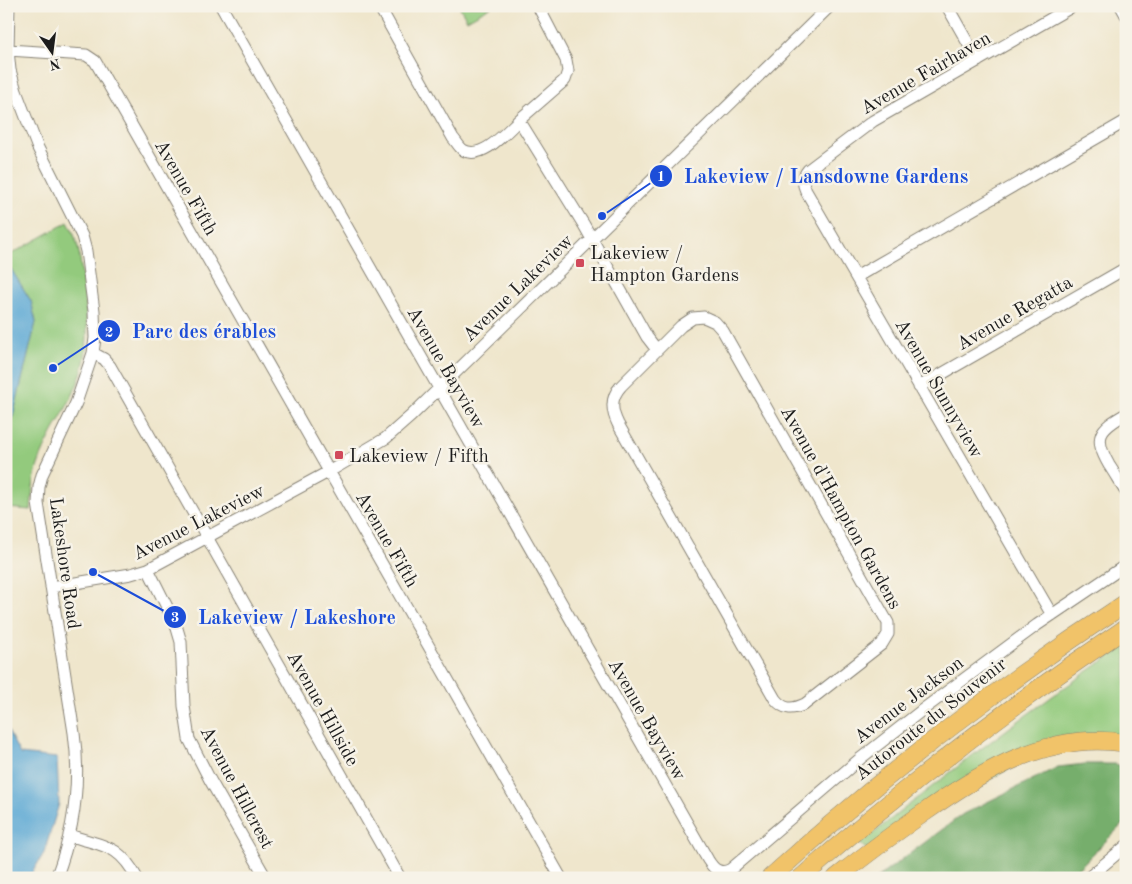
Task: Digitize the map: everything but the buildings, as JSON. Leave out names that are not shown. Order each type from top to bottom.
[{"type":"highway","name":"Autoroute du Souvenir","points":[[770,878],[814,838],[908,760],[1026,671],[1126,603]]},
{"type":"highway","points":[[801,878],[868,820],[946,757],[1013,706],[1126,628]]},
{"type":"highway","points":[[836,878],[933,806],[968,782],[996,766],[1027,754],[1065,744],[1090,740],[1126,743]]},
{"type":"street","name":"Lakeshore Road","points":[[9,6],[8,50],[10,70],[37,146],[84,239],[95,322],[94,353],[76,403],[39,486],[38,510],[76,749],[76,790],[69,835],[56,878]]},
{"type":"street","name":"Avenue Bayview","points":[[221,6],[708,860],[715,869],[721,872]]},
{"type":"street","points":[[379,6],[453,138],[462,149],[472,153],[486,150],[565,80],[568,71],[566,60],[538,6]]},
{"type":"street","name":"Avenue Lakeview","points":[[51,587],[131,574],[148,569],[330,471],[386,438],[439,389],[830,6]]},
{"type":"street","points":[[947,6],[978,61]]},
{"type":"street","name":"Avenue Fairhaven","points":[[803,178],[808,170],[873,121],[1073,6]]},
{"type":"street","points":[[1121,6],[1126,15]]},
{"type":"street","name":"Avenue Fifth","points":[[8,50],[86,55],[95,61],[561,878]]},
{"type":"street","points":[[519,120],[592,239],[647,337],[657,350]]},
{"type":"street","points":[[856,277],[1126,121]]},
{"type":"street","name":"Avenue Sunnyview","points":[[803,178],[806,191],[1052,615]]},
{"type":"street","name":"Avenue Regatta","points":[[919,387],[1126,268]]},
{"type":"street","name":"Avenue d'Hampton Gardens","points":[[704,317],[720,326],[886,618],[888,634],[882,644],[799,707],[783,707],[775,699],[614,417],[612,405],[614,395],[657,350],[681,326],[693,318],[704,317]]},
{"type":"street","name":"Avenue Hillside","points":[[94,353],[104,359],[110,366],[400,878]]},
{"type":"street","points":[[1126,414],[1106,428],[1100,442],[1102,451],[1126,492]]},
{"type":"street","name":"Avenue Jackson","points":[[721,872],[734,866],[898,728],[950,688],[1126,565]]},
{"type":"street","name":"Avenue Hillcrest","points":[[148,569],[179,633],[182,650],[184,706],[189,739],[266,878]]},
{"type":"street","points":[[69,835],[118,852],[126,860],[137,878]]},
{"type":"street","points":[[1088,878],[1126,846]]},
{"type":"green space","points":[[459,6],[492,6],[467,20]]},
{"type":"green space","points":[[68,222],[80,259],[87,317],[85,360],[78,384],[41,456],[32,494],[31,510],[6,508],[6,437],[9,433],[36,322],[31,301],[6,261],[6,257]]},
{"type":"green space","points":[[1126,645],[1126,739],[1059,741],[866,849],[860,844],[991,742],[1058,692]]},
{"type":"green space","points":[[1085,764],[1116,764],[1126,768],[1126,821],[1067,878],[877,878],[963,814],[1058,767]]},
{"type":"water","points":[[6,261],[31,301],[36,322],[9,433],[6,437]]},
{"type":"water","points":[[6,727],[20,754],[57,758],[59,804],[44,853],[29,878],[6,878]]},
{"type":"place","name":"Lakeview / Lansdowne Gardens","points":[[602,216]]},
{"type":"place","name":"Lakeview / Hampton Gardens","points":[[580,263]]},
{"type":"place","name":"Parc des érables","points":[[53,368]]},
{"type":"place","name":"Lakeview / Fifth","points":[[339,455]]},
{"type":"place","name":"Lakeview / Lakeshore","points":[[93,572]]}]
